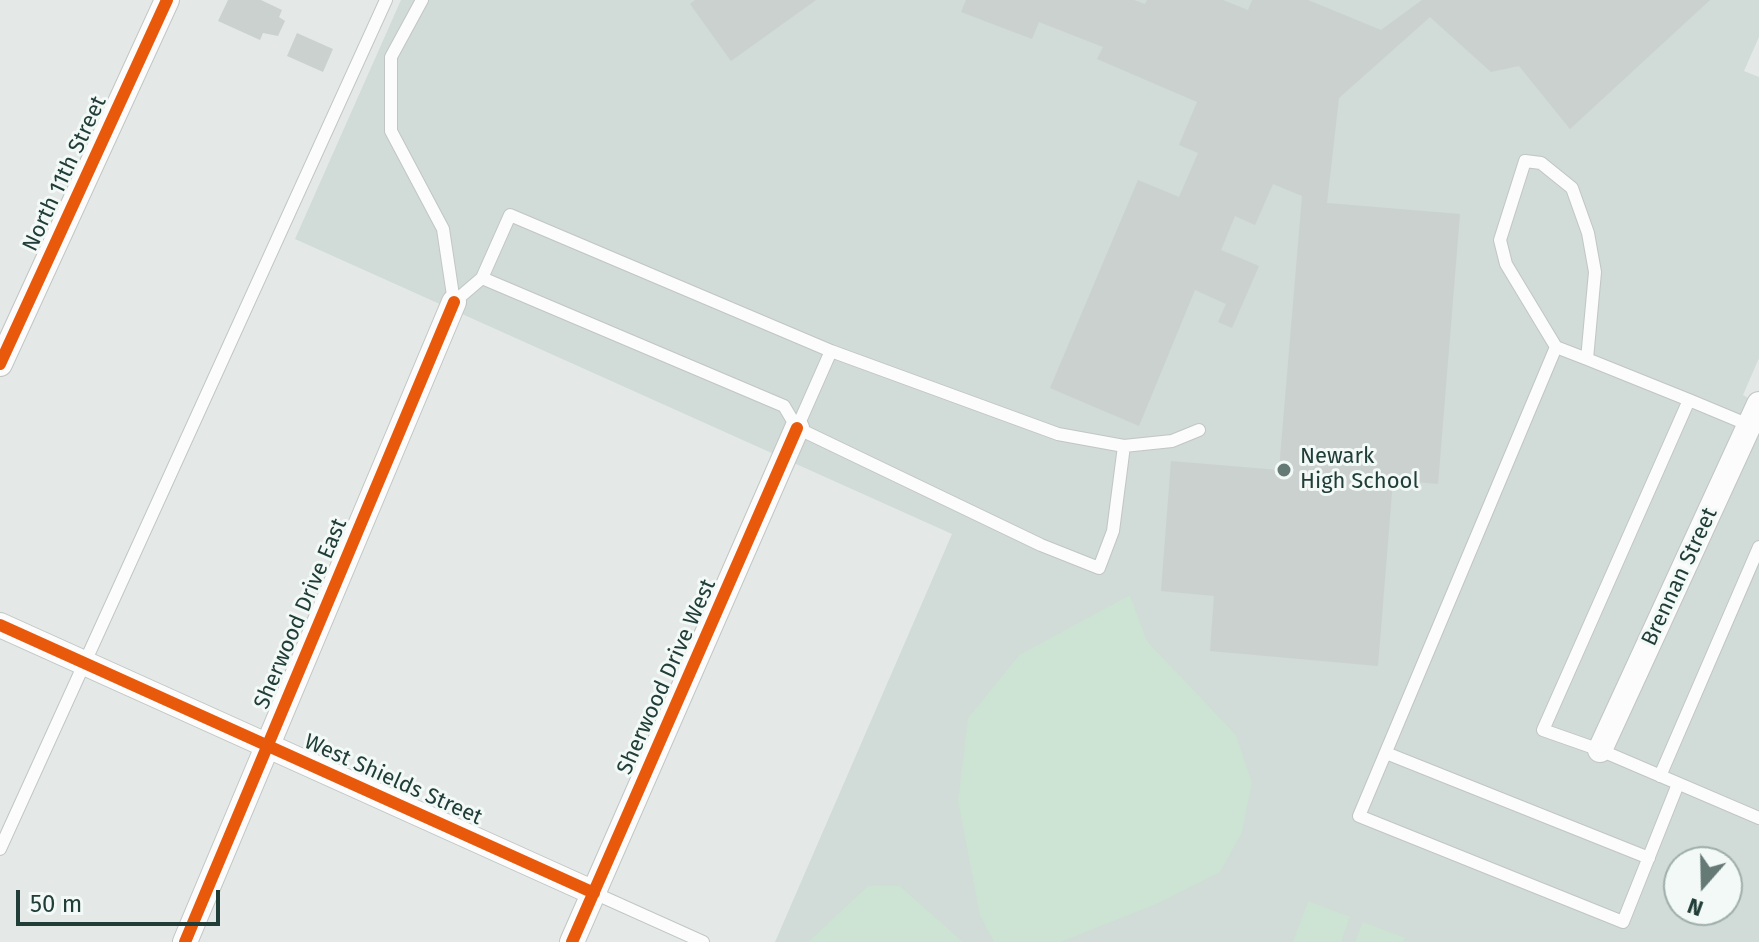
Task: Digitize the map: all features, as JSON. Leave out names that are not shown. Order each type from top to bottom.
[{"type":"street","name":"North 11th Street","points":[[0,364],[167,0]]},
{"type":"street","name":"Sherwood Drive East","points":[[185,942],[454,302]]},
{"type":"street","name":"Brennan Street","points":[[1600,750],[1754,414]]},
{"type":"street","name":"Sherwood Drive West","points":[[572,942],[797,428]]},
{"type":"street","name":"West Shields Street","points":[[0,625],[594,893]]},
{"type":"lane","points":[[0,849],[386,0]]},
{"type":"lane","points":[[422,0],[391,57],[391,131],[443,229],[454,302]]},
{"type":"lane","points":[[1587,359],[1595,272],[1588,233],[1572,188],[1541,163],[1525,161],[1500,240],[1506,264],[1556,347],[1689,400],[1754,414]]},
{"type":"lane","points":[[454,302],[482,278],[510,215],[831,351],[1058,434],[1124,446],[1172,441],[1199,430]]},
{"type":"lane","points":[[482,278],[784,406],[797,428],[1041,545],[1099,568],[1113,531],[1124,446]]},
{"type":"lane","points":[[1556,347],[1359,816],[1623,922],[1678,784]]},
{"type":"lane","points":[[797,428],[831,351]]},
{"type":"lane","points":[[1689,400],[1543,730],[1600,750],[1759,818]]},
{"type":"lane","points":[[1660,776],[1759,547]]},
{"type":"lane","points":[[1386,753],[1649,858]]},
{"type":"lane","points":[[594,893],[703,942]]},
{"type":"shaded area","name":"Newark High School","points":[[401,0],[1759,0],[1759,37],[1744,71],[1759,77],[1759,358],[1743,395],[1759,405],[1759,942],[775,942],[952,534],[295,239]]},
{"type":"green space","points":[[1130,595],[1147,641],[1236,735],[1252,783],[1242,833],[1220,872],[1159,903],[1061,942],[994,942],[980,916],[958,801],[968,718],[1019,655]]},
{"type":"green space","points":[[868,886],[900,886],[963,942],[808,942]]},
{"type":"green space","points":[[1308,901],[1350,917],[1341,942],[1293,942]]},
{"type":"green space","points":[[1363,922],[1405,938],[1403,942],[1355,942]]},
{"type":"building","points":[[228,0],[261,0],[282,10],[279,17],[285,21],[278,36],[263,33],[260,40],[218,21]]},
{"type":"building","points":[[695,0],[816,0],[731,61],[690,4]]},
{"type":"building","points":[[966,0],[1134,0],[1145,4],[1147,0],[1223,0],[1248,10],[1252,0],[1308,0],[1381,30],[1422,0],[1710,0],[1570,129],[1519,66],[1491,72],[1430,17],[1339,98],[1327,203],[1460,214],[1438,484],[1393,480],[1378,666],[1210,651],[1214,596],[1161,591],[1171,461],[1279,470],[1302,196],[1273,184],[1255,225],[1235,216],[1221,250],[1259,266],[1232,328],[1218,322],[1226,304],[1195,290],[1139,426],[1050,388],[1138,180],[1179,197],[1198,153],[1179,145],[1197,102],[1097,59],[1103,47],[1039,22],[1032,39],[961,12]]},
{"type":"building","points":[[297,33],[333,49],[323,72],[287,56]]},
{"type":"cycle path","points":[[0,364],[167,0]]},
{"type":"cycle path","points":[[185,942],[454,302]]},
{"type":"cycle path","points":[[572,942],[797,428]]},
{"type":"cycle path","points":[[0,625],[594,893]]},
{"type":"place","name":"Newark High School","points":[[1284,470]]}]
